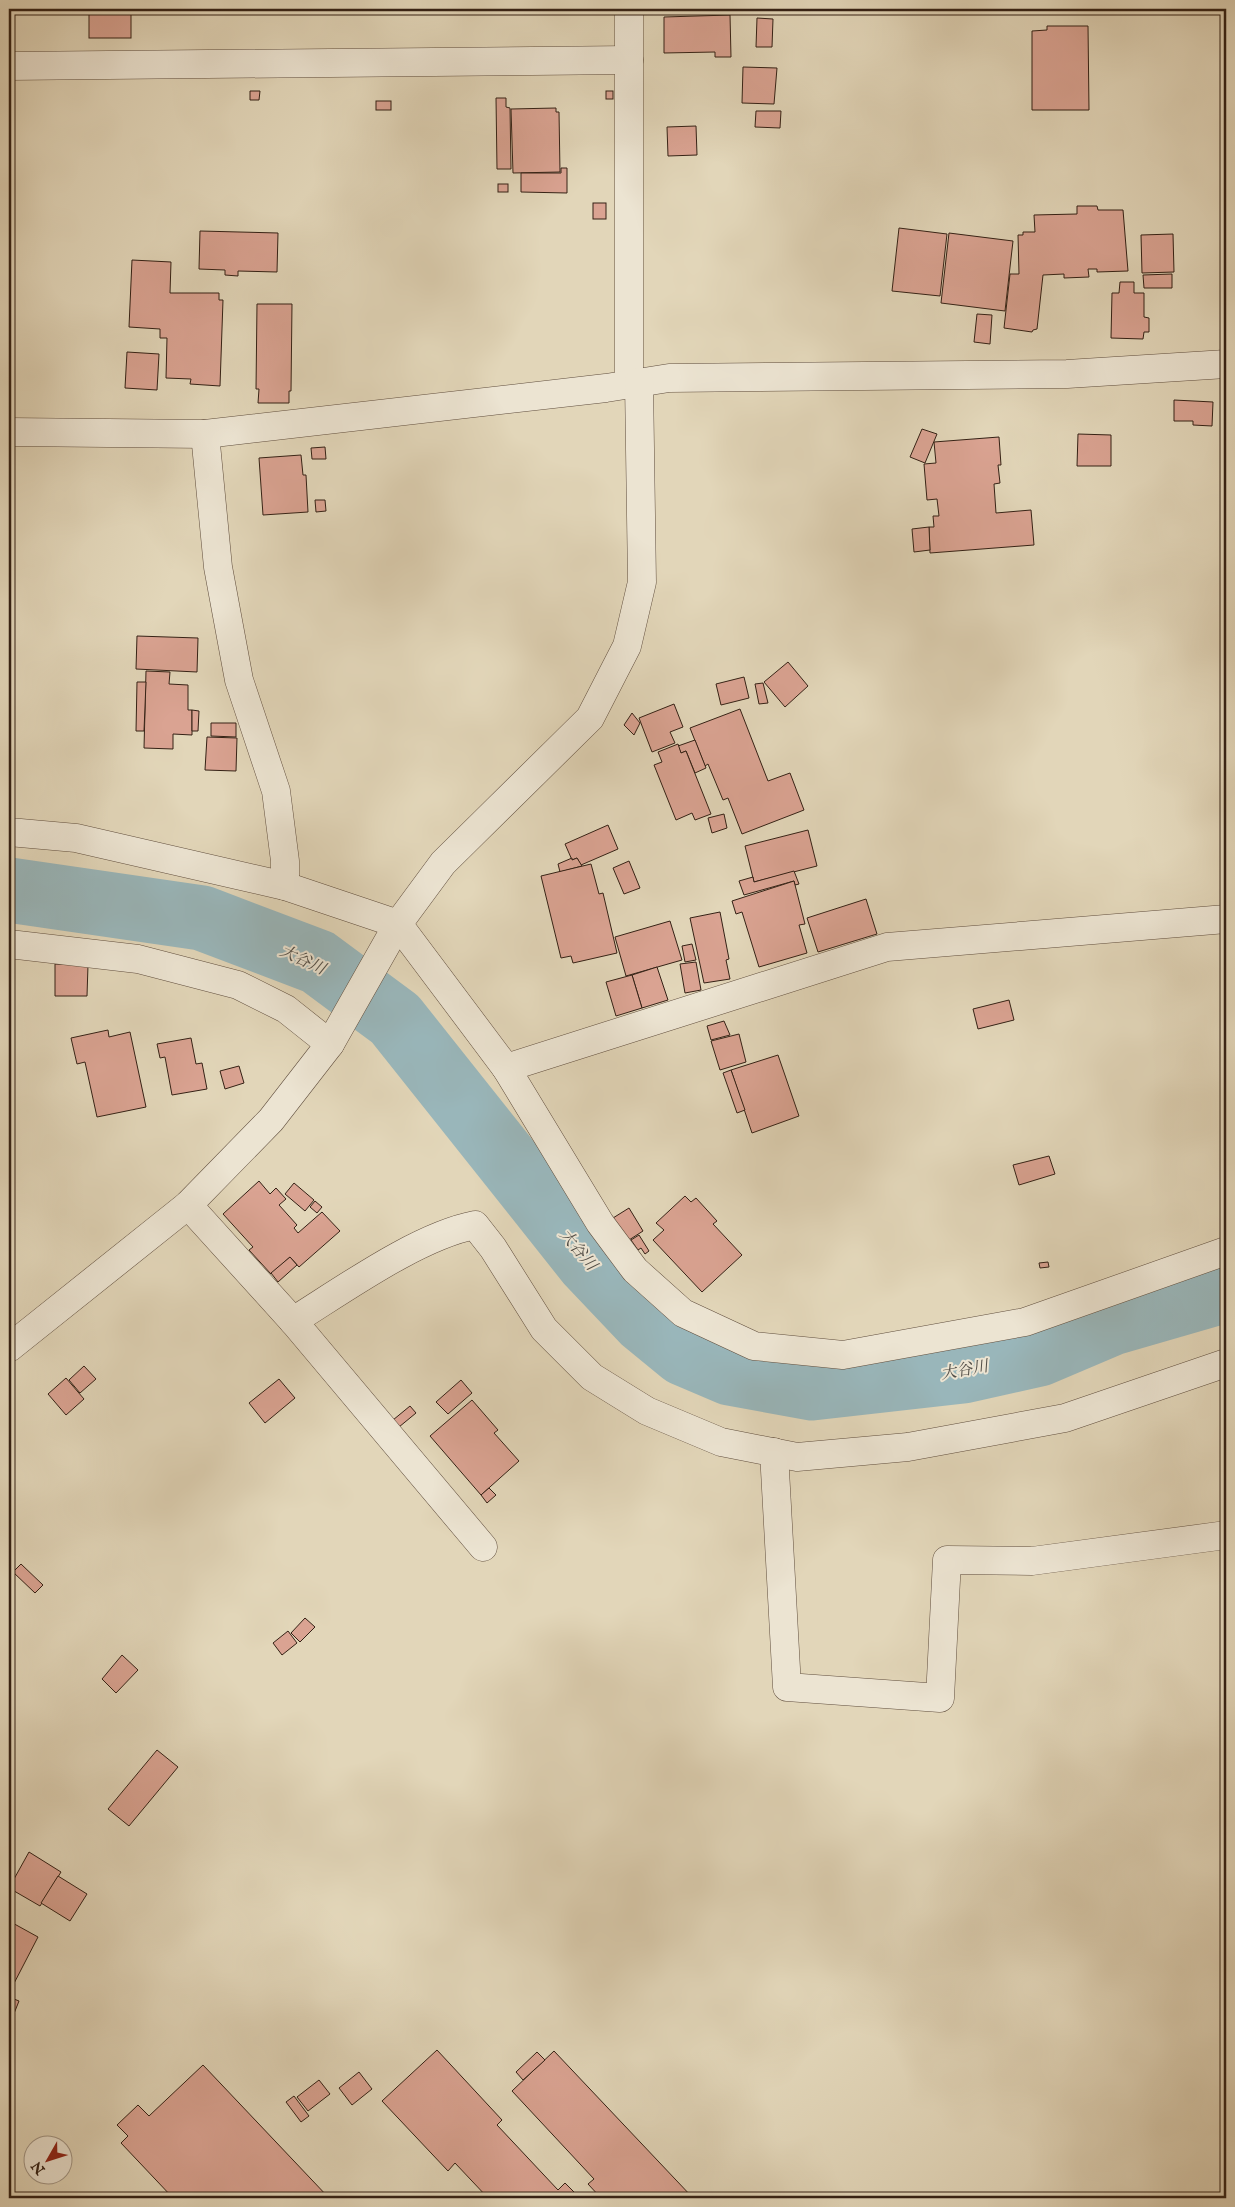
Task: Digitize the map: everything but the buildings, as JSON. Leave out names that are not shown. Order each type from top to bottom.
[{"type":"street","points":[[9,1348],[188,1205],[271,1120],[336,1035],[398,924],[443,863],[590,718],[627,646],[642,582],[634,383],[629,9]]},
{"type":"street","points":[[9,66],[629,60]]},
{"type":"street","points":[[9,432],[205,434],[669,378],[1067,374],[1226,364]]},
{"type":"street","points":[[205,434],[218,567],[239,680],[276,791],[285,861],[285,886]]},
{"type":"street","points":[[9,832],[76,838],[285,886],[398,924],[506,1068],[600,1223],[635,1270],[683,1313],[754,1346],[843,1355],[1025,1322],[1226,1251]]},
{"type":"street","points":[[506,1068],[887,947],[1226,919]]},
{"type":"street","points":[[9,944],[138,959],[238,985],[336,1035]]},
{"type":"street","points":[[188,1205],[293,1320],[483,1547]]},
{"type":"street","points":[[293,1320],[397,1258],[455,1229],[475,1225],[493,1248],[544,1329],[592,1377],[647,1411],[721,1442],[797,1457],[908,1447],[1065,1418],[1226,1363]]},
{"type":"street","points":[[774,1452],[787,1687],[940,1698],[947,1560],[1032,1561],[1226,1535]]},
{"type":"waterway","name":"大谷川","points":[[9,890],[202,918],[318,962],[395,1019],[589,1263],[644,1321],[683,1353],[730,1373],[812,1388],[963,1371],[1039,1354],[1112,1323],[1226,1290]]}]
